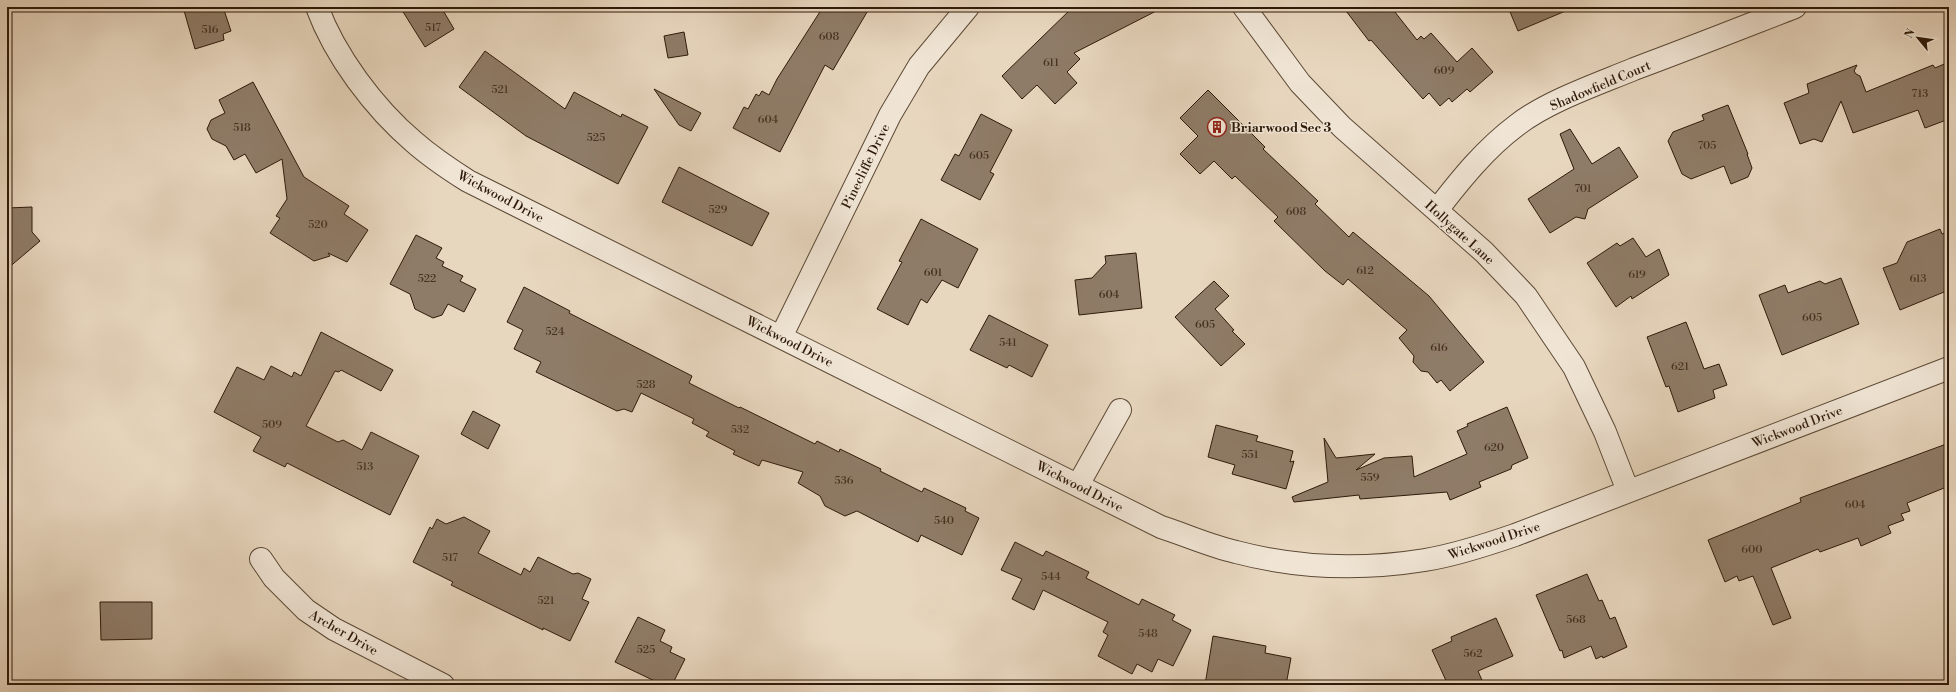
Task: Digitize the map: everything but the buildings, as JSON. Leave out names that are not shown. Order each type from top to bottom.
[{"type":"street","name":"Wickwood Drive","points":[[317,7],[345,63],[384,113],[413,142],[468,181],[1161,527],[1234,552],[1258,557],[1327,566],[1390,564],[1425,560],[1471,550],[1515,535],[1949,368]]},
{"type":"street","name":"Pinecliffe Drive","points":[[781,337],[890,115],[919,66],[968,7]]},
{"type":"street","name":"Hollygate Lane","points":[[1244,7],[1300,83],[1342,127],[1484,252],[1526,296],[1574,367],[1606,432],[1628,491]]},
{"type":"street","name":"Shadowfield Court","points":[[1436,210],[1471,166],[1490,146],[1518,124],[1545,108],[1601,82],[1795,7]]},
{"type":"street","points":[[1078,485],[1120,410]]},
{"type":"street","name":"Archer Drive","points":[[261,559],[274,578],[306,610],[334,629],[443,685]]},
{"type":"place","name":"Briarwood Sec 3","points":[[1217,127]]}]
